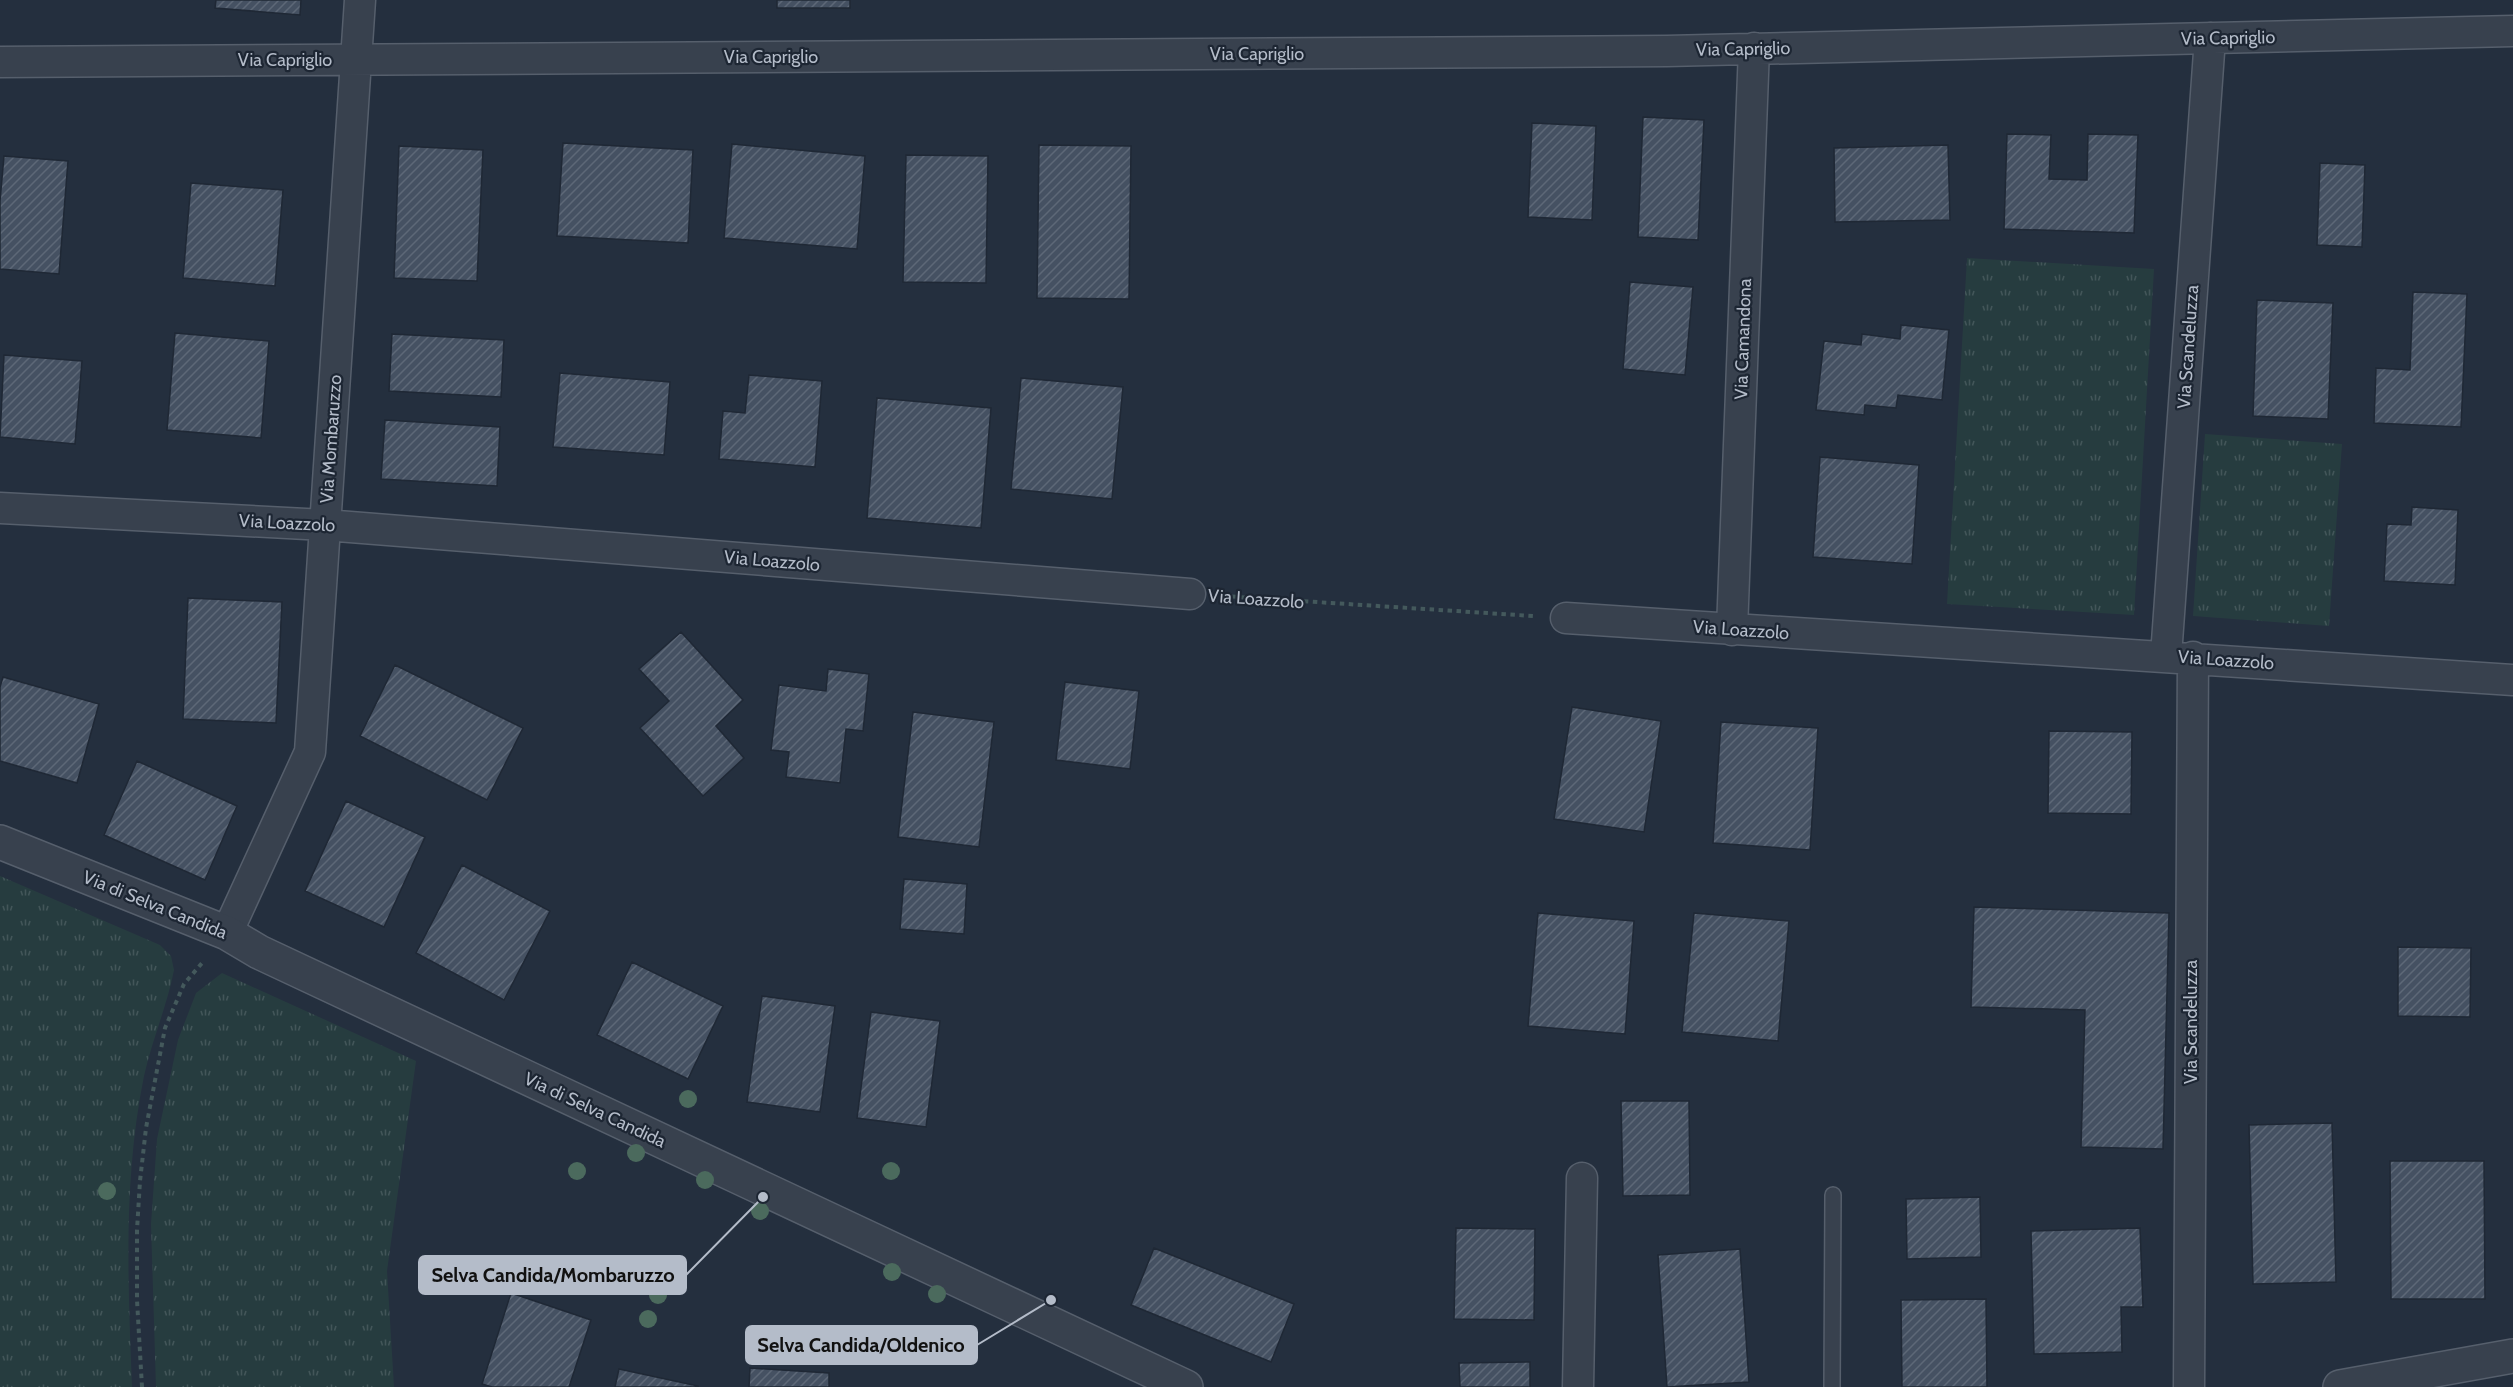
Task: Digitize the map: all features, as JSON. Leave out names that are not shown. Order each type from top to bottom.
[{"type":"street","name":"Via Mombaruzzo","points":[[227,933],[310,752],[360,0]]},
{"type":"street","name":"Via Capriglio","points":[[0,62],[1655,51],[2513,31]]},
{"type":"street","name":"Via Scandeluzza","points":[[2189,1387],[2180,657],[2210,38]]},
{"type":"street","name":"Via Camandona","points":[[1732,630],[1754,48]]},
{"type":"street","name":"Via Loazzolo","points":[[0,508],[325,525],[1190,594]]},
{"type":"street","name":"Via Loazzolo","points":[[1566,618],[2513,680]]},
{"type":"street","name":"Via di Selva Candida","points":[[0,842],[227,933],[270,957],[1186,1387]]},
{"type":"street","points":[[1578,1387],[1582,1178]]},
{"type":"street","points":[[2340,1387],[2513,1356]]},
{"type":"lane","points":[[1832,1387],[1833,1195]]},
{"type":"path","name":"Via Loazzolo","points":[[1190,594],[1566,618]]},
{"type":"path","points":[[142,1387],[136,1300],[137,1230],[140,1181],[156,1072],[165,1028],[184,984],[227,933]]},
{"type":"green space","points":[[1967,258],[2154,269],[2134,615],[1947,604]]},
{"type":"green space","points":[[2205,434],[2342,444],[2329,626],[2193,616]]},
{"type":"green space","points":[[0,876],[160,945],[171,956],[174,970],[144,1076],[133,1153],[129,1231],[132,1387],[0,1387]]},
{"type":"green space","points":[[222,973],[416,1061],[387,1271],[394,1387],[156,1387],[151,1224],[157,1139],[178,1040],[196,993]]},
{"type":"building","points":[[216,0],[301,0],[300,15],[215,8]]},
{"type":"building","points":[[777,0],[850,0],[850,8],[777,8]]},
{"type":"building","points":[[1643,117],[1704,120],[1698,240],[1638,237]]},
{"type":"building","points":[[1532,123],[1596,126],[1592,220],[1528,217]]},
{"type":"building","points":[[2007,134],[2051,135],[2049,179],[2087,180],[2088,134],[2138,135],[2134,233],[2004,229]]},
{"type":"building","points":[[563,143],[693,150],[688,243],[557,236]]},
{"type":"building","points":[[732,144],[865,156],[857,249],[724,238]]},
{"type":"building","points":[[1039,145],[1131,146],[1129,299],[1037,298]]},
{"type":"building","points":[[1948,145],[1950,220],[1835,222],[1834,148]]},
{"type":"building","points":[[399,146],[483,150],[477,281],[394,278]]},
{"type":"building","points":[[906,155],[988,156],[986,283],[903,282]]},
{"type":"building","points":[[4,156],[68,161],[59,274],[0,269],[0,201]]},
{"type":"building","points":[[2320,163],[2365,165],[2362,247],[2317,245]]},
{"type":"building","points":[[191,183],[283,190],[275,286],[183,278]]},
{"type":"building","points":[[1630,282],[1693,287],[1685,375],[1623,369]]},
{"type":"building","points":[[2413,292],[2467,294],[2461,427],[2374,423],[2376,368],[2410,370]]},
{"type":"building","points":[[2257,300],[2333,303],[2328,419],[2253,416]]},
{"type":"building","points":[[1901,325],[1949,330],[1942,400],[1898,395],[1896,408],[1865,405],[1864,415],[1816,410],[1824,341],[1861,345],[1862,334],[1900,339]]},
{"type":"building","points":[[175,333],[269,341],[261,438],[167,430]]},
{"type":"building","points":[[392,334],[504,340],[501,397],[389,391]]},
{"type":"building","points":[[4,355],[82,361],[75,444],[0,437]]},
{"type":"building","points":[[560,373],[670,382],[664,455],[553,447]]},
{"type":"building","points":[[749,375],[822,381],[815,467],[719,459],[723,411],[745,413]]},
{"type":"building","points":[[1021,378],[1123,387],[1112,499],[1011,489]]},
{"type":"building","points":[[877,398],[991,408],[981,528],[867,518]]},
{"type":"building","points":[[385,420],[500,427],[497,486],[381,479]]},
{"type":"building","points":[[1820,457],[1919,465],[1912,564],[1813,557]]},
{"type":"building","points":[[2412,507],[2458,510],[2455,585],[2384,581],[2387,524],[2411,525]]},
{"type":"building","points":[[188,598],[282,602],[276,723],[183,719]]},
{"type":"building","points":[[681,632],[743,700],[716,726],[744,758],[703,796],[640,728],[669,701],[639,669]]},
{"type":"building","points":[[395,665],[523,728],[487,800],[360,736]]},
{"type":"building","points":[[828,669],[869,674],[863,731],[846,729],[840,783],[786,777],[789,752],[771,750],[779,685],[826,691]]},
{"type":"building","points":[[3,677],[99,704],[77,783],[0,761],[0,687]]},
{"type":"building","points":[[1065,682],[1139,691],[1130,769],[1056,760]]},
{"type":"building","points":[[1572,707],[1661,721],[1644,832],[1554,819]]},
{"type":"building","points":[[913,712],[994,722],[979,847],[898,837]]},
{"type":"building","points":[[1721,722],[1818,728],[1810,850],[1713,843]]},
{"type":"building","points":[[2049,731],[2132,732],[2131,814],[2048,813]]},
{"type":"building","points":[[137,761],[237,806],[205,880],[104,835]]},
{"type":"building","points":[[346,801],[425,837],[384,927],[305,891]]},
{"type":"building","points":[[462,865],[550,911],[504,1000],[416,953]]},
{"type":"building","points":[[904,879],[967,884],[964,934],[900,929]]},
{"type":"building","points":[[1974,907],[2169,913],[2163,1149],[2081,1147],[2085,1010],[1971,1007]]},
{"type":"building","points":[[1538,913],[1634,921],[1625,1034],[1528,1026]]},
{"type":"building","points":[[1694,913],[1789,921],[1778,1041],[1682,1032]]},
{"type":"building","points":[[2398,947],[2471,948],[2470,1017],[2398,1016]]},
{"type":"building","points":[[632,962],[723,1006],[688,1079],[597,1035]]},
{"type":"building","points":[[762,996],[835,1006],[820,1112],[747,1102]]},
{"type":"building","points":[[871,1012],[940,1021],[926,1127],[857,1118]]},
{"type":"building","points":[[1621,1101],[1689,1101],[1690,1195],[1623,1196]]},
{"type":"building","points":[[2332,1123],[2336,1282],[2253,1284],[2249,1125]]},
{"type":"building","points":[[2390,1161],[2484,1161],[2485,1299],[2391,1299]]},
{"type":"building","points":[[1980,1197],[1981,1257],[1907,1259],[1906,1199]]},
{"type":"building","points":[[1456,1228],[1535,1229],[1534,1320],[1454,1319]]},
{"type":"building","points":[[2140,1228],[2143,1307],[2121,1307],[2122,1352],[2034,1354],[2031,1231]]},
{"type":"building","points":[[1154,1248],[1294,1304],[1271,1362],[1131,1305]]},
{"type":"building","points":[[1740,1249],[1749,1382],[1667,1387],[1658,1255]]},
{"type":"building","points":[[511,1293],[591,1320],[569,1387],[492,1387],[482,1384]]},
{"type":"building","points":[[1986,1299],[1987,1387],[1902,1387],[1901,1300]]},
{"type":"building","points":[[1530,1362],[1530,1387],[1460,1387],[1459,1363]]},
{"type":"building","points":[[750,1368],[829,1373],[829,1387],[749,1387]]},
{"type":"building","points":[[619,1369],[698,1386],[698,1387],[615,1387]]},
{"type":"place","name":"Selva Candida/Mombaruzzo","points":[[763,1197]]},
{"type":"place","name":"Selva Candida/Oldenico","points":[[1051,1300]]}]
